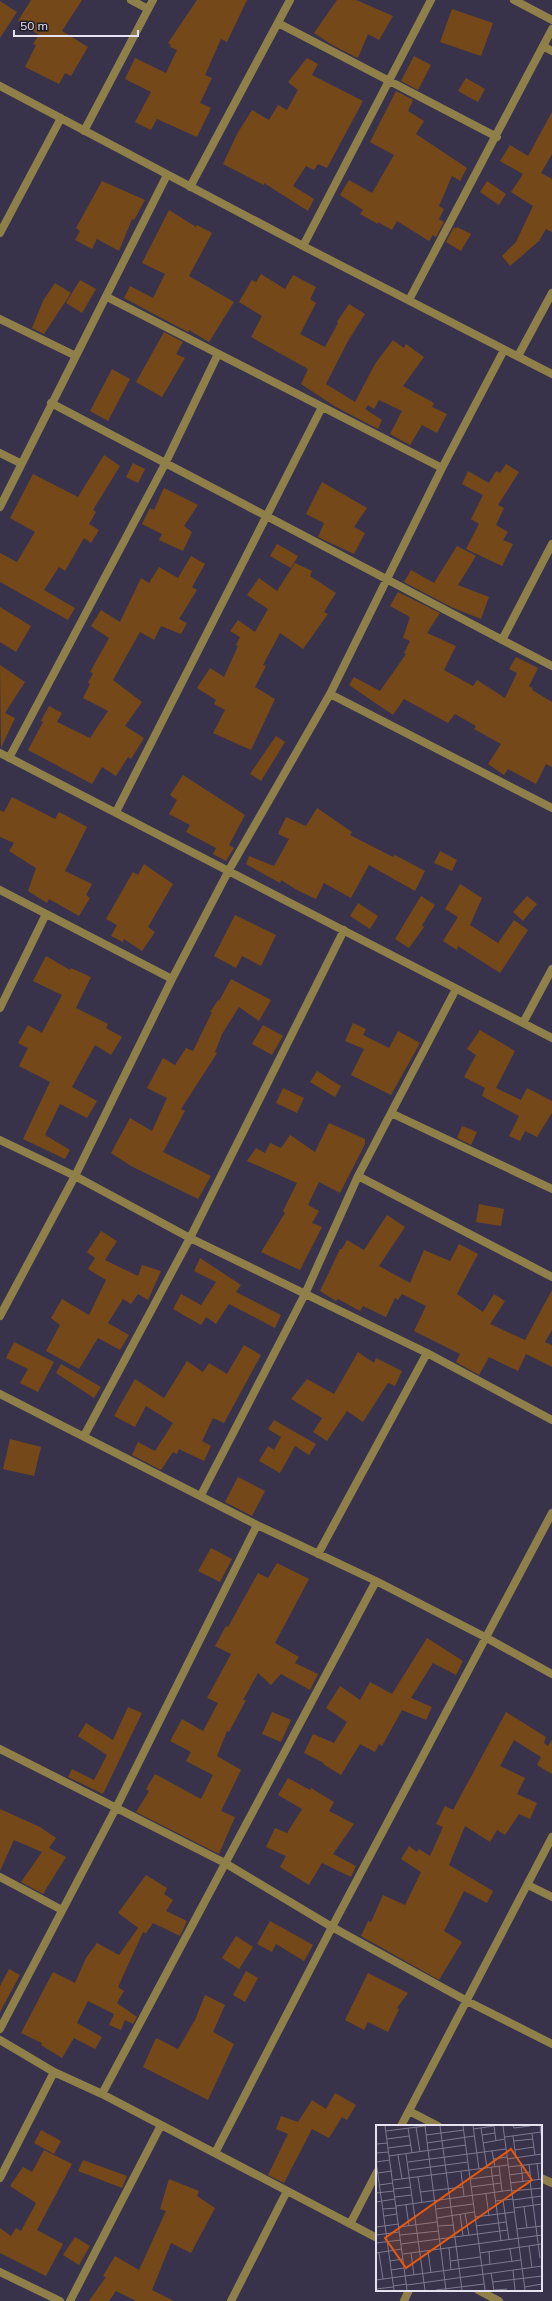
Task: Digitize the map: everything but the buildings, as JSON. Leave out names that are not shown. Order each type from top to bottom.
[{"type":"street","points":[[131,0],[148,9]]},
{"type":"street","points":[[84,131],[153,0]]},
{"type":"street","points":[[190,187],[290,0]]},
{"type":"street","points":[[303,246],[431,0]]},
{"type":"street","points":[[514,0],[552,20]]},
{"type":"street","points":[[278,23],[497,136]]},
{"type":"street","points":[[409,300],[497,136],[552,29]]},
{"type":"street","points":[[543,46],[552,50]]},
{"type":"street","points":[[0,86],[303,246],[552,374]]},
{"type":"street","points":[[0,233],[61,118]]},
{"type":"street","points":[[0,507],[20,463],[107,297],[167,175]]},
{"type":"street","points":[[518,356],[552,293]]},
{"type":"street","points":[[107,297],[442,468]]},
{"type":"street","points":[[0,319],[76,356]]},
{"type":"street","points":[[0,1316],[75,1176],[172,979],[229,870],[330,694],[442,468],[504,350]]},
{"type":"street","points":[[9,758],[164,464],[218,354]]},
{"type":"street","points":[[51,404],[552,666]]},
{"type":"street","points":[[116,812],[322,407]]},
{"type":"street","points":[[0,453],[20,463]]},
{"type":"street","points":[[502,640],[552,544]]},
{"type":"street","points":[[330,694],[552,808]]},
{"type":"street","points":[[0,753],[552,1038]]},
{"type":"street","points":[[0,890],[172,979]]},
{"type":"street","points":[[0,1008],[46,914]]},
{"type":"street","points":[[84,1436],[190,1238],[344,930]]},
{"type":"street","points":[[523,1023],[552,968]]},
{"type":"street","points":[[201,1495],[305,1294],[358,1176],[456,989]]},
{"type":"street","points":[[391,1113],[552,1189]]},
{"type":"street","points":[[0,1140],[75,1176],[190,1238],[427,1354],[552,1420]]},
{"type":"street","points":[[358,1176],[552,1277]]},
{"type":"street","points":[[318,1554],[427,1354]]},
{"type":"street","points":[[0,1394],[201,1495],[257,1525],[376,1581],[485,1637],[552,1674]]},
{"type":"street","points":[[215,2153],[332,1927],[552,1513]]},
{"type":"street","points":[[0,2029],[116,1808],[257,1525]]},
{"type":"street","points":[[102,2094],[376,1581]]},
{"type":"street","points":[[0,1749],[225,1863],[332,1927],[467,2001],[552,2044]]},
{"type":"street","points":[[402,2125],[552,1837]]},
{"type":"street","points":[[0,1877],[62,1910]]},
{"type":"street","points":[[528,1884],[552,1896]]},
{"type":"street","points":[[0,2040],[54,2072],[102,2094],[376,2237]]},
{"type":"street","points":[[0,2178],[54,2072]]},
{"type":"street","points":[[409,2111],[436,2125]]},
{"type":"street","points":[[70,2301],[162,2125]]},
{"type":"street","points":[[350,2224],[376,2174]]},
{"type":"street","points":[[542,2178],[552,2183]]},
{"type":"street","points":[[231,2301],[287,2191]]},
{"type":"street","points":[[0,2272],[60,2301]]},
{"type":"street","points":[[404,2301],[409,2291]]},
{"type":"street","points":[[480,2291],[499,2301]]}]
